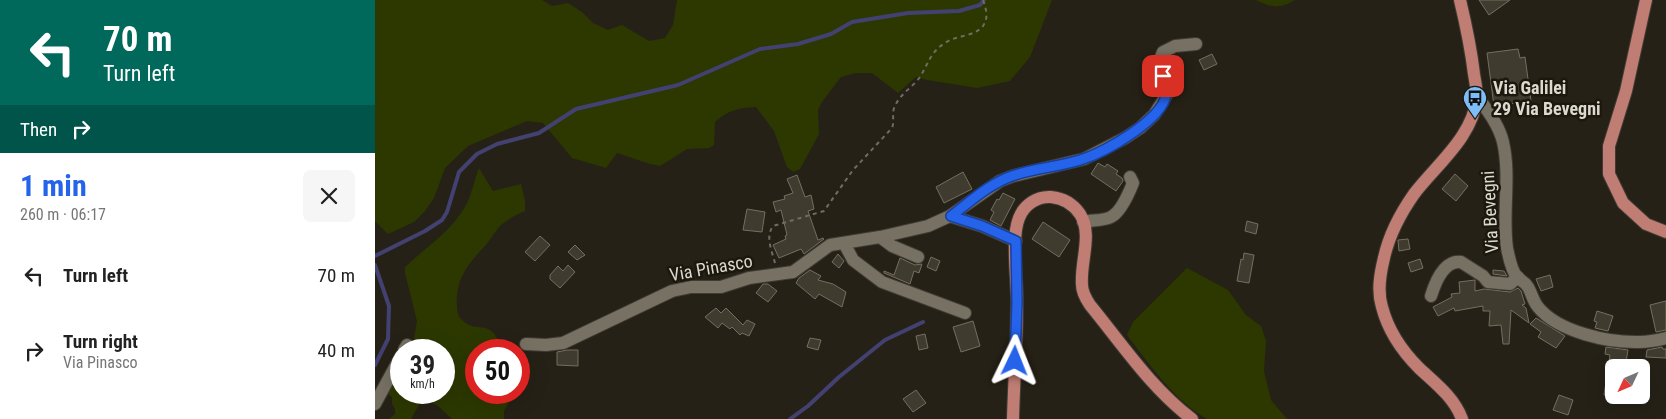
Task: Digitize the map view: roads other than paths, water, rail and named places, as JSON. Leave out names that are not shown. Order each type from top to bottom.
[{"type":"main road","points":[[1460,0],[1471,51],[1477,96],[1473,112],[1464,133],[1415,193],[1397,222],[1386,249],[1379,281],[1381,305],[1390,328],[1400,345],[1409,358],[1447,394],[1455,404],[1462,419]]},
{"type":"main road","points":[[1646,0],[1627,91],[1609,146],[1609,174],[1623,203],[1646,224],[1666,232]]},
{"type":"main road","points":[[1013,419],[1018,220],[1024,209],[1032,201],[1039,198],[1058,198],[1067,201],[1075,207],[1083,222],[1085,236],[1081,284],[1084,295],[1090,305],[1153,382],[1181,411],[1192,419]]},
{"type":"street","name":"Via Pinasco","points":[[530,344],[563,343],[672,291],[691,287],[721,288],[749,278],[793,272],[829,245],[880,237],[928,226],[951,216],[1000,181],[1013,176],[1084,159],[1125,138],[1140,128],[1153,115],[1166,96],[1161,57],[1163,52],[1175,46],[1196,44]]},
{"type":"street","name":"Via Bevegni","points":[[1477,96],[1495,122],[1503,142],[1506,167],[1505,228],[1507,248],[1517,277],[1529,288],[1539,309],[1572,330],[1605,339],[1640,342],[1666,338]]},
{"type":"street","points":[[1083,222],[1111,217],[1117,213],[1133,183],[1130,177]]},
{"type":"street","points":[[951,216],[982,226],[1016,241]]},
{"type":"street","points":[[880,237],[892,246],[919,257]]},
{"type":"street","points":[[844,243],[853,260],[882,282],[965,313]]},
{"type":"street","points":[[1431,296],[1435,284],[1447,267],[1457,261],[1483,276],[1488,282],[1510,284],[1517,277]]},
{"type":"street","points":[[375,404],[390,376]]},
{"type":"waterway","points":[[375,256],[425,231],[442,220],[447,212],[459,172],[477,154],[497,144],[539,133],[576,109],[678,85],[760,49],[798,44],[831,34],[852,22],[908,13],[959,11],[980,5],[984,0]]},
{"type":"waterway","points":[[375,265],[389,306],[388,339],[375,365]]},
{"type":"waterway","points":[[790,419],[808,406],[839,377],[885,340],[923,322]]},
{"type":"place","name":"Via Galilei 29 Via Bevegni","points":[[1475,119]]}]
